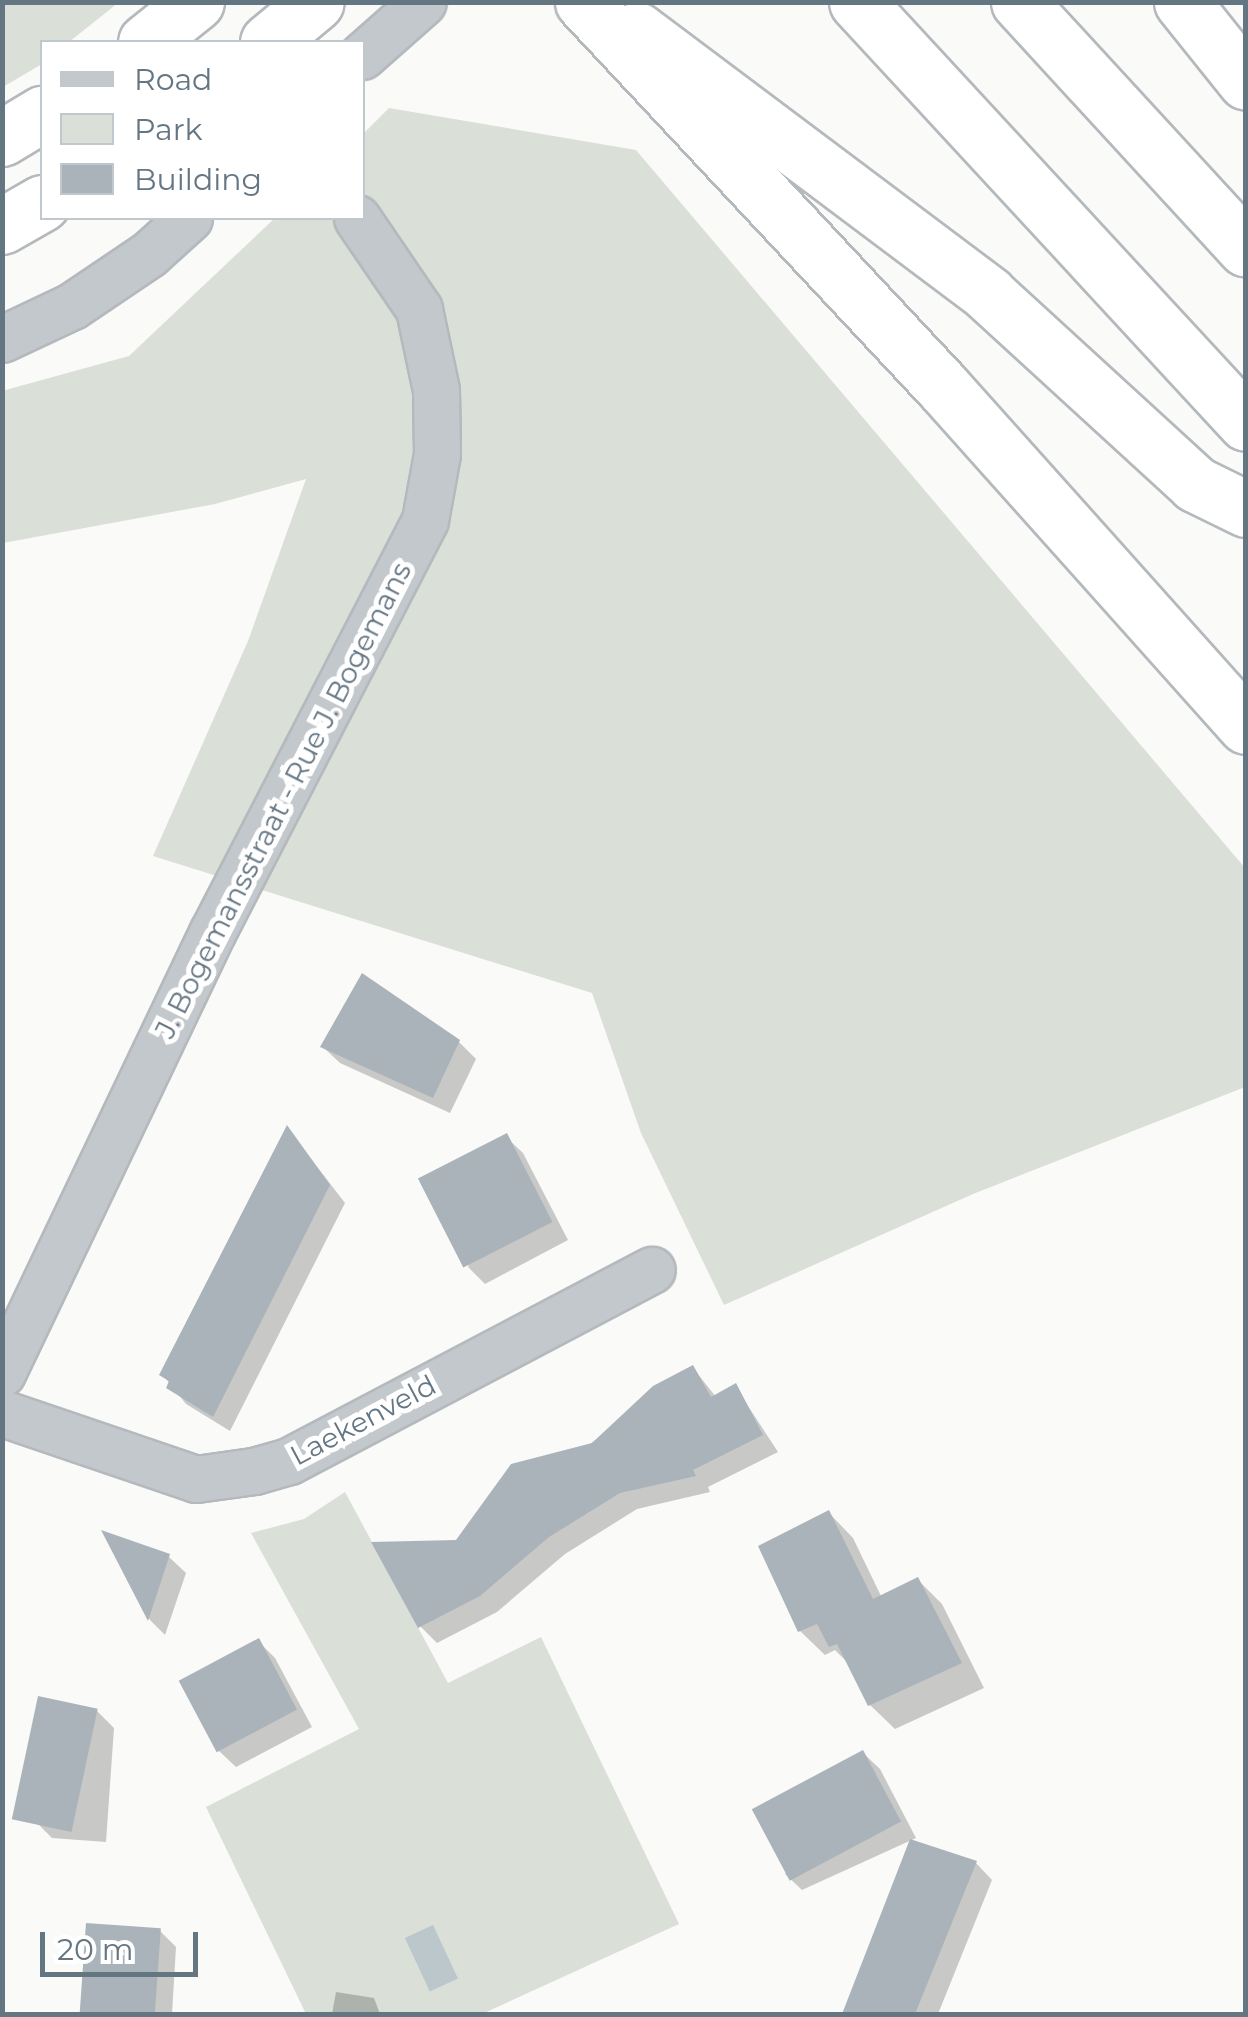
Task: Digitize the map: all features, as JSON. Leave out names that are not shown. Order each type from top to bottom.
[{"type":"highway","points":[[148,40],[196,2]]},
{"type":"highway","points":[[270,40],[316,2]]},
{"type":"highway","points":[[584,2],[1246,726]]},
{"type":"highway","points":[[598,2],[752,110],[988,294],[1195,484],[1246,508]]},
{"type":"highway","points":[[857,2],[1246,424]]},
{"type":"highway","points":[[1019,2],[1246,249]]},
{"type":"highway","points":[[1182,2],[1246,82]]},
{"type":"highway","points":[[2,138],[40,115]]},
{"type":"highway","points":[[2,226],[40,204]]},
{"type":"street","points":[[365,54],[424,2]]},
{"type":"street","points":[[2,339],[72,306],[150,254],[187,220]]},
{"type":"street","name":"J. Bogemansstraat - Rue J. Bogemans","points":[[2,1373],[212,931],[425,520],[437,454],[436,390],[419,309],[358,220]]},
{"type":"street","name":"Laekenveld","points":[[2,1413],[182,1476],[254,1470],[289,1462],[652,1270]]},
{"type":"green space","points":[[3,2],[118,2],[72,40],[40,40],[40,65],[3,87]]},
{"type":"green space","points":[[389,108],[636,150],[1245,868],[1245,1087],[973,1194],[724,1305],[641,1133],[592,993],[153,856],[248,641],[306,479],[215,504],[3,543],[2,391],[129,356],[273,220],[365,220],[365,132]]},
{"type":"green space","points":[[345,1492],[448,1683],[541,1637],[679,1924],[482,2014],[306,2014],[206,1807],[359,1729],[251,1533],[304,1519]]},
{"type":"shaded area","points":[[433,1925],[458,1978],[430,1992],[405,1938]]},
{"type":"building","points":[[362,973],[460,1040],[433,1098],[320,1047]]},
{"type":"building","points":[[287,1125],[330,1185],[213,1417],[166,1388],[169,1381],[159,1375]]},
{"type":"building","points":[[507,1133],[552,1222],[463,1267],[418,1178]]},
{"type":"building","points":[[693,1365],[711,1397],[736,1383],[763,1435],[693,1470],[696,1476],[620,1493],[549,1537],[480,1596],[418,1628],[371,1542],[456,1540],[511,1464],[592,1443],[653,1386]]},
{"type":"building","points":[[829,1510],[873,1599],[918,1577],[962,1663],[868,1706],[837,1644],[829,1647],[817,1624],[798,1632],[758,1546]]},
{"type":"building","points":[[101,1530],[170,1554],[148,1621]]},
{"type":"building","points":[[259,1638],[297,1710],[217,1752],[179,1681]]},
{"type":"building","points":[[38,1696],[98,1709],[71,1832],[12,1819]]},
{"type":"building","points":[[863,1750],[901,1822],[790,1881],[752,1809]]},
{"type":"building","points":[[910,1839],[977,1861],[915,2014],[842,2014]]},
{"type":"building","points":[[86,1923],[161,1928],[155,2014],[80,2014]]}]
